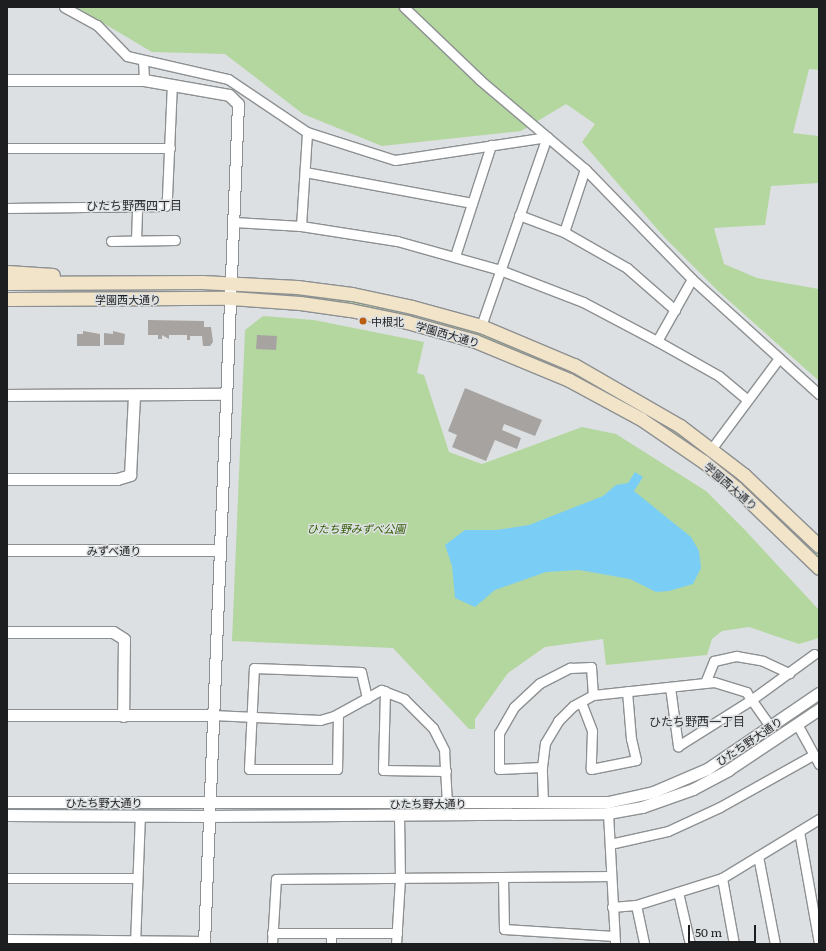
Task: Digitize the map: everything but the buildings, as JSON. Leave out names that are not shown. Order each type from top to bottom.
[{"type":"main road","points":[[7,272],[60,276],[92,283]]},
{"type":"main road","name":"学園西大通り","points":[[7,283],[231,283],[297,287],[352,294],[481,326],[574,365],[648,406],[712,448],[786,512],[819,546]]},
{"type":"main road","points":[[7,307],[63,307],[126,298]]},
{"type":"main road","name":"学園西大通り","points":[[7,299],[231,298],[350,310],[407,322],[475,341],[570,380],[641,419],[704,462],[781,529],[819,568]]},
{"type":"street","points":[[64,7],[97,25],[127,56],[228,79],[307,132],[395,160],[547,137]]},
{"type":"street","points":[[404,7],[480,80],[585,169],[692,279],[819,394]]},
{"type":"street","points":[[143,60],[144,80]]},
{"type":"street","points":[[7,80],[144,80],[229,95],[238,104],[231,298],[212,714],[204,943],[7,939]]},
{"type":"street","points":[[7,208],[165,206],[170,148],[172,84]]},
{"type":"street","points":[[301,226],[307,132]]},
{"type":"street","points":[[481,326],[547,137]]},
{"type":"street","points":[[455,256],[492,145]]},
{"type":"street","points":[[7,148],[170,148]]},
{"type":"street","points":[[564,232],[585,169]]},
{"type":"street","points":[[305,172],[472,202]]},
{"type":"street","points":[[136,240],[138,207]]},
{"type":"street","points":[[519,215],[564,232],[627,268],[675,310]]},
{"type":"street","points":[[234,222],[301,226],[397,240],[500,270],[583,302],[657,340],[719,376],[746,399]]},
{"type":"street","points":[[111,240],[175,240]]},
{"type":"street","points":[[657,340],[692,279]]},
{"type":"street","points":[[712,448],[746,399],[778,358]]},
{"type":"street","points":[[7,395],[226,394]]},
{"type":"street","points":[[7,479],[117,479],[130,475],[132,468],[134,395]]},
{"type":"street","name":"みずべ通り","points":[[7,550],[220,550]]},
{"type":"street","points":[[7,632],[113,632],[124,639],[124,716]]},
{"type":"street","points":[[670,687],[678,746],[751,700],[814,654]]},
{"type":"street","points":[[705,683],[714,661],[736,656],[763,661],[789,673]]},
{"type":"street","points":[[542,767],[499,769],[499,734],[514,707],[540,682],[570,668],[591,667],[593,695]]},
{"type":"street","points":[[338,714],[337,769],[249,769],[254,668],[361,672],[367,698]]},
{"type":"street","points":[[543,803],[542,767],[545,743],[558,721],[572,706],[593,695],[714,682],[746,692],[770,726]]},
{"type":"street","points":[[7,715],[124,716],[212,714],[320,720],[338,714],[381,690],[404,699],[433,728],[444,750],[447,803]]},
{"type":"street","points":[[385,691],[383,770],[446,771]]},
{"type":"street","points":[[581,702],[592,731],[591,769],[636,760],[631,739],[627,692]]},
{"type":"street","name":"ひたち野大通り","points":[[7,802],[608,802],[653,792],[707,769],[819,693]]},
{"type":"street","name":"ひたち野大通り","points":[[7,815],[208,816],[608,813],[642,807],[693,789],[819,709]]},
{"type":"street","points":[[797,724],[819,764]]},
{"type":"street","points":[[610,844],[668,831],[720,807],[813,755]]},
{"type":"street","points":[[503,877],[504,929],[615,940],[608,813]]},
{"type":"street","points":[[396,944],[400,878],[399,815]]},
{"type":"street","points":[[135,942],[140,816]]},
{"type":"street","points":[[612,907],[636,905],[722,878],[819,819]]},
{"type":"street","points":[[799,831],[819,943]]},
{"type":"street","points":[[758,856],[775,944]]},
{"type":"street","points":[[272,944],[276,879],[611,876]]},
{"type":"street","points":[[7,878],[137,878]]},
{"type":"street","points":[[722,878],[734,944]]},
{"type":"street","points":[[678,892],[690,944]]},
{"type":"street","points":[[636,905],[644,944]]},
{"type":"street","points":[[272,933],[397,933]]},
{"type":"street","points":[[331,933],[331,944]]},
{"type":"green space","points":[[76,7],[819,7],[819,70],[809,69],[793,133],[819,136],[819,183],[771,186],[765,225],[714,228],[724,264],[757,278],[819,289],[819,381],[717,290],[664,237],[582,142],[595,124],[566,104],[521,131],[382,146],[303,114],[225,54],[152,52]]},
{"type":"green space","points":[[259,289],[385,304],[480,331],[582,372],[673,426],[736,474],[819,552],[819,562],[748,491],[559,370],[333,302]]},
{"type":"green space","name":"ひたち野みずべ公園","points":[[263,316],[314,320],[424,342],[417,373],[424,375],[449,452],[482,464],[582,427],[616,434],[706,491],[744,529],[819,610],[819,638],[799,644],[749,627],[722,631],[712,639],[707,655],[606,665],[603,639],[545,647],[508,673],[475,719],[475,729],[469,729],[393,648],[232,641],[245,330]]},
{"type":"water","points":[[635,472],[643,477],[634,491],[691,537],[699,551],[701,568],[693,584],[669,591],[656,592],[630,579],[579,570],[546,572],[495,590],[475,607],[455,598],[452,566],[445,545],[465,530],[496,530],[529,525],[603,496],[616,485],[628,483]]},
{"type":"place","name":"中根北","points":[[363,321]]},
{"type":"district","name":"ひたち野西四丁目","points":[[134,206]]},
{"type":"district","name":"ひたち野西一丁目","points":[[697,722]]}]
